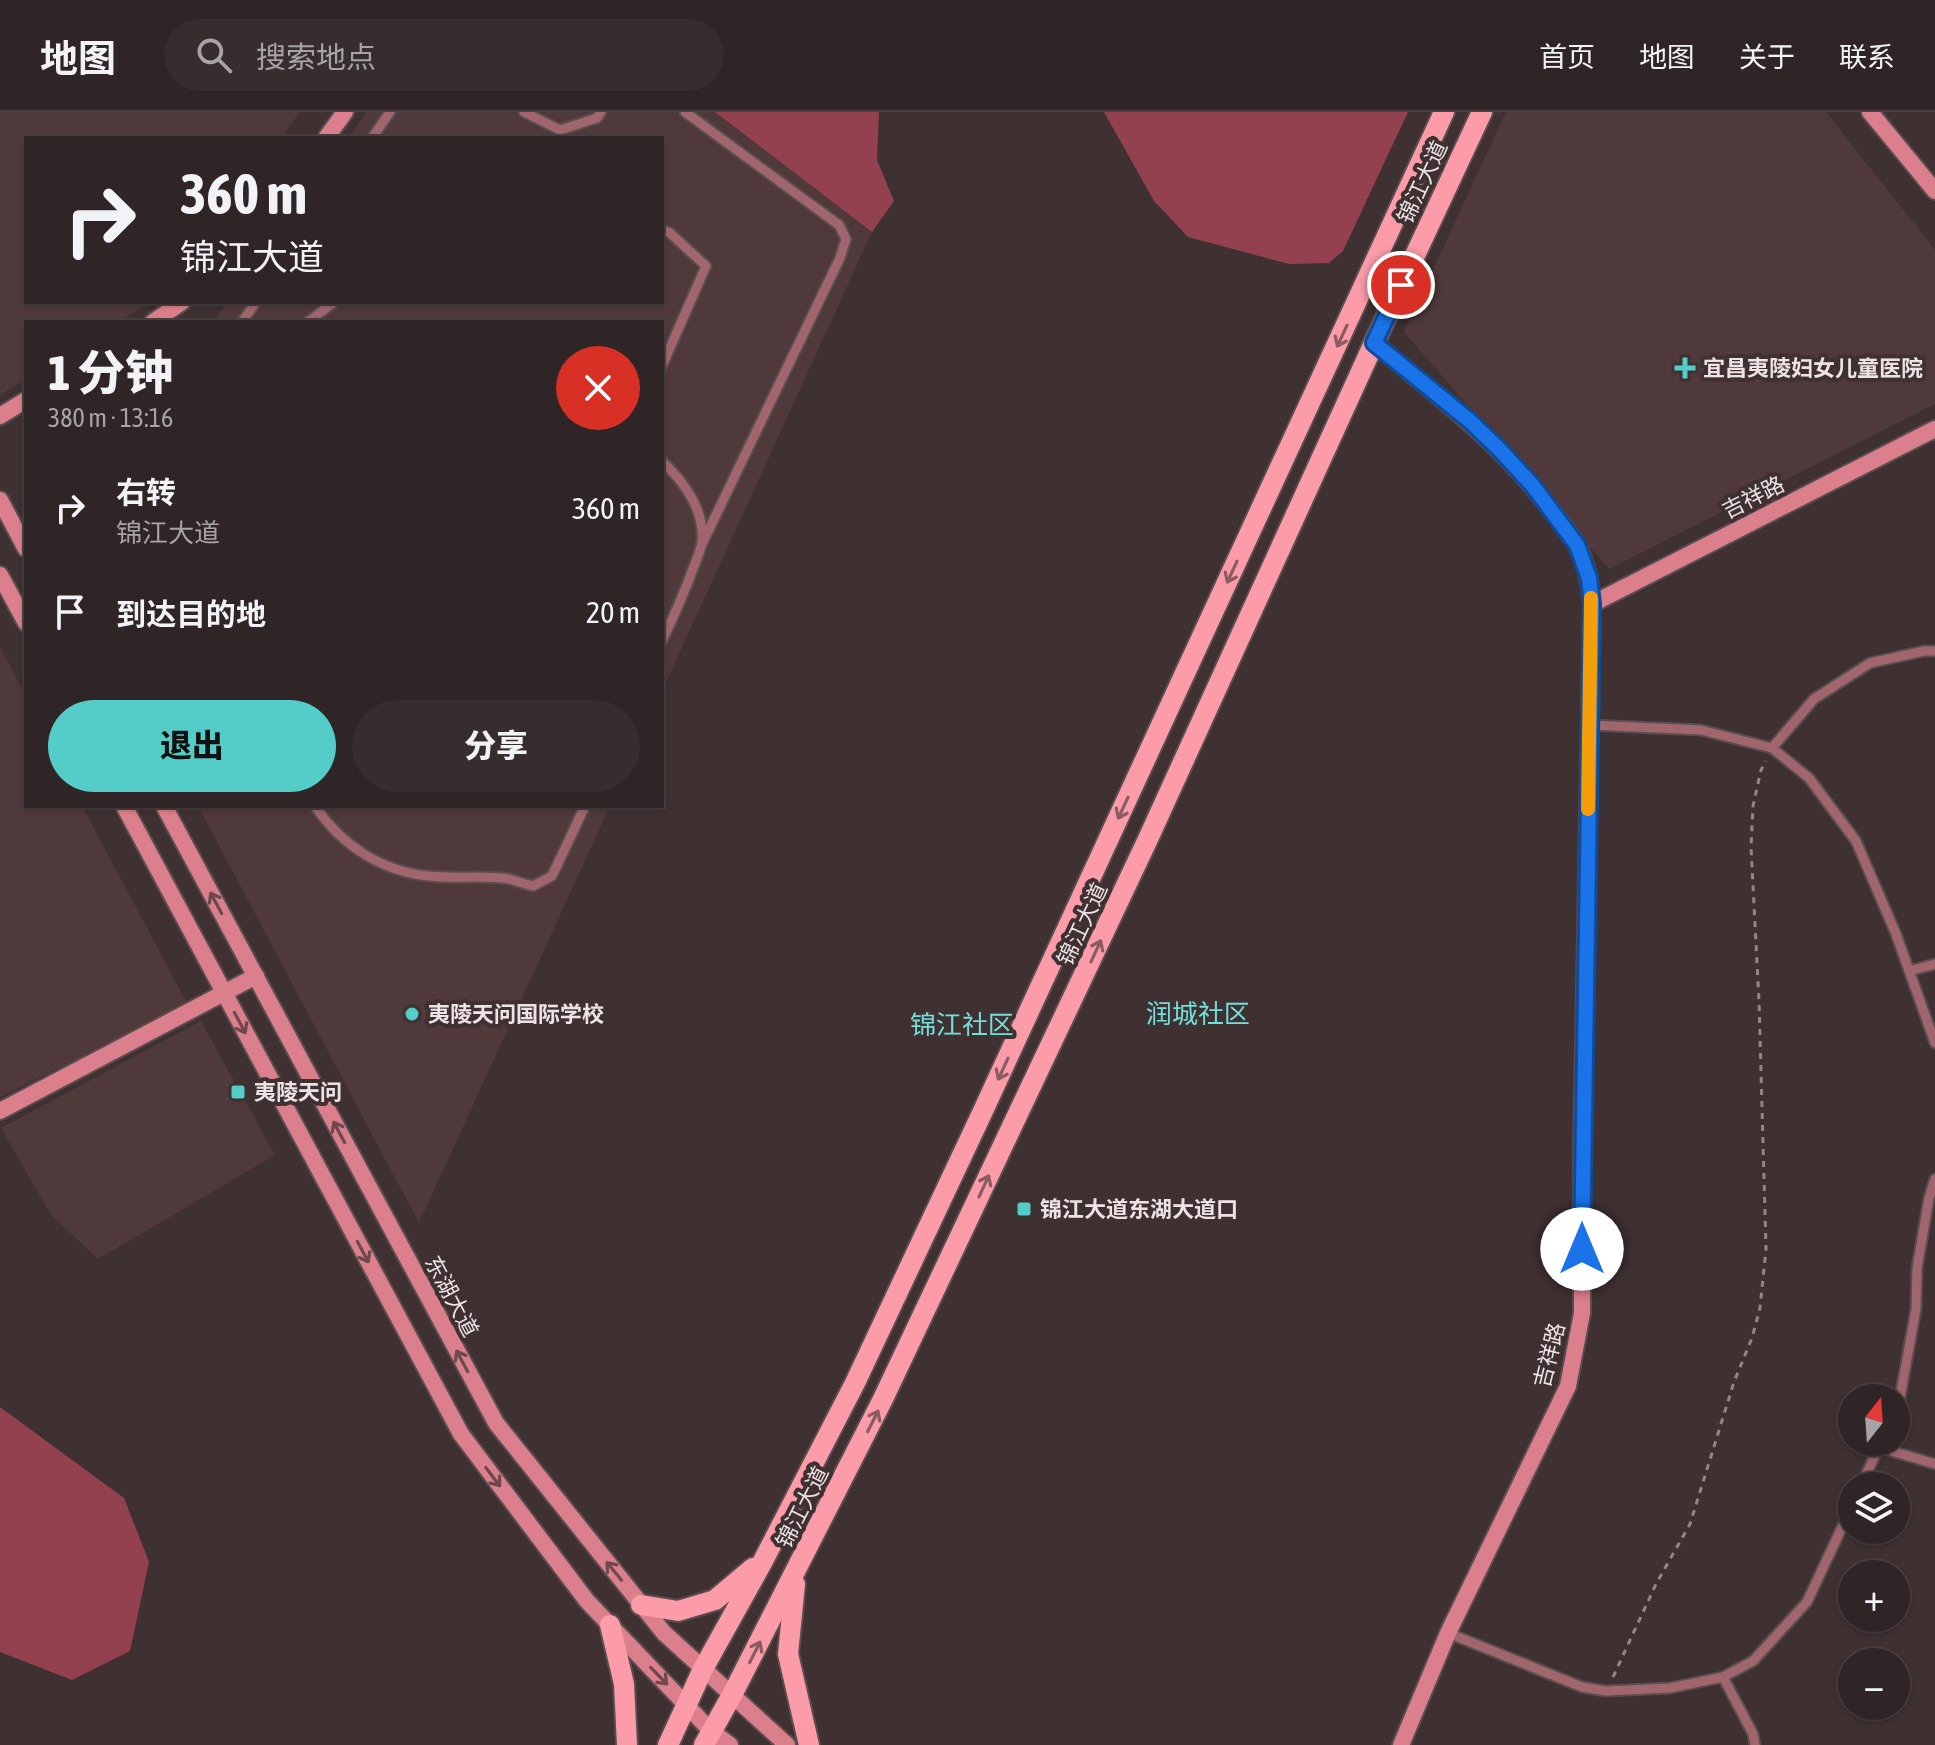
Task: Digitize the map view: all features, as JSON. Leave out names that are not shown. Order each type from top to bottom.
[{"type":"main road","name":"锦江大道","points":[[668,1745],[703,1669],[855,1383],[1444,112]]},
{"type":"main road","name":"锦江大道","points":[[707,1738],[797,1571],[883,1399],[1142,853],[1482,112]]},
{"type":"main road","points":[[641,1605],[678,1611],[715,1600],[763,1561]]},
{"type":"main road","points":[[797,1571],[788,1654],[809,1745]]},
{"type":"main road","points":[[610,1625],[624,1684],[627,1745]]},
{"type":"street","points":[[327,136],[345,112]]},
{"type":"street","points":[[1870,112],[1935,191]]},
{"type":"street","points":[[156,320],[179,304]]},
{"type":"street","name":"吉祥路","points":[[1374,343],[1470,421],[1533,486],[1577,545],[1589,578],[1592,604],[1582,1313],[1568,1386],[1448,1633],[1401,1745]]},
{"type":"street","points":[[0,416],[24,401]]},
{"type":"street","name":"吉祥路","points":[[1592,604],[1935,429]]},
{"type":"street","points":[[0,500],[24,545]]},
{"type":"street","points":[[0,575],[24,619]]},
{"type":"street","points":[[125,808],[461,1434],[587,1601],[687,1706],[707,1738],[730,1745]]},
{"type":"street","name":"东湖大道","points":[[165,808],[496,1423],[664,1633],[787,1745]]},
{"type":"street","points":[[0,1111],[256,976]]},
{"type":"lane","points":[[373,136],[390,112]]},
{"type":"lane","points":[[524,112],[560,130],[597,118],[601,112]]},
{"type":"lane","points":[[664,637],[702,544],[840,258],[846,239],[839,225],[685,112]]},
{"type":"lane","points":[[664,231],[706,266],[664,361]]},
{"type":"lane","points":[[311,320],[331,304]]},
{"type":"lane","points":[[664,463],[678,476],[694,500],[701,522],[702,544]]},
{"type":"lane","points":[[1772,748],[1814,699],[1870,663],[1935,651]]},
{"type":"lane","points":[[1590,725],[1701,730],[1772,748],[1809,778],[1856,841],[1896,934],[1935,1043]]},
{"type":"lane","points":[[316,808],[327,824],[356,849],[386,867],[425,876],[508,879],[533,886],[552,876],[584,808]]},
{"type":"lane","points":[[1909,971],[1935,964]]},
{"type":"lane","points":[[1902,1384],[1916,1309],[1917,1268],[1935,1179]]},
{"type":"lane","points":[[1910,1455],[1935,1464]]},
{"type":"lane","points":[[1448,1633],[1582,1687],[1606,1691],[1670,1688],[1723,1677],[1753,1661],[1807,1602],[1838,1536]]},
{"type":"lane","points":[[1723,1677],[1753,1734],[1755,1745]]},
{"type":"path","points":[[1606,1691],[1656,1584],[1690,1524],[1760,1308],[1766,1249],[1751,847],[1753,806],[1761,770],[1772,748]]},
{"type":"shaded area","points":[[0,112],[300,112],[282,136],[24,136],[24,304],[147,304],[121,320],[24,320],[24,380],[0,395]]},
{"type":"shaded area","points":[[367,112],[715,112],[872,232],[664,687],[664,320],[214,320],[226,304],[664,304],[664,136],[349,136]]},
{"type":"shaded area","points":[[715,112],[879,112],[877,160],[894,201],[872,232]]},
{"type":"shaded area","points":[[1104,112],[1408,112],[1343,251],[1329,263],[1289,264],[1188,237],[1154,201]]},
{"type":"shaded area","name":"宜昌夷陵妇女儿童医院","points":[[1506,112],[1826,112],[1935,250],[1935,404],[1609,569],[1404,332]]},
{"type":"shaded area","points":[[0,646],[24,693],[24,808],[83,808],[188,1005],[0,1097]]},
{"type":"shaded area","name":"夷陵天问国际学校","points":[[199,808],[609,808],[419,1223]]},
{"type":"shaded area","points":[[201,1021],[275,1155],[98,1259],[51,1215],[1,1128]]},
{"type":"shaded area","points":[[0,1407],[124,1498],[149,1562],[130,1651],[72,1680],[0,1652]]},
{"type":"slow traffic","points":[[1588,809],[1591,598]]},
{"type":"place","name":"宜昌夷陵妇女儿童医院","points":[[1685,368]]},
{"type":"place","name":"夷陵天问国际学校","points":[[412,1014]]},
{"type":"place","name":"夷陵天问","points":[[238,1092]]},
{"type":"place","name":"锦江大道东湖大道口","points":[[1024,1209]]},
{"type":"district","name":"润城社区","points":[[1198,1014]]},
{"type":"district","name":"锦江社区","points":[[962,1025]]},
{"type":"route","points":[[1401,285],[1374,343],[1470,421],[1533,486],[1577,545],[1589,578],[1592,604],[1582,1249]]}]
